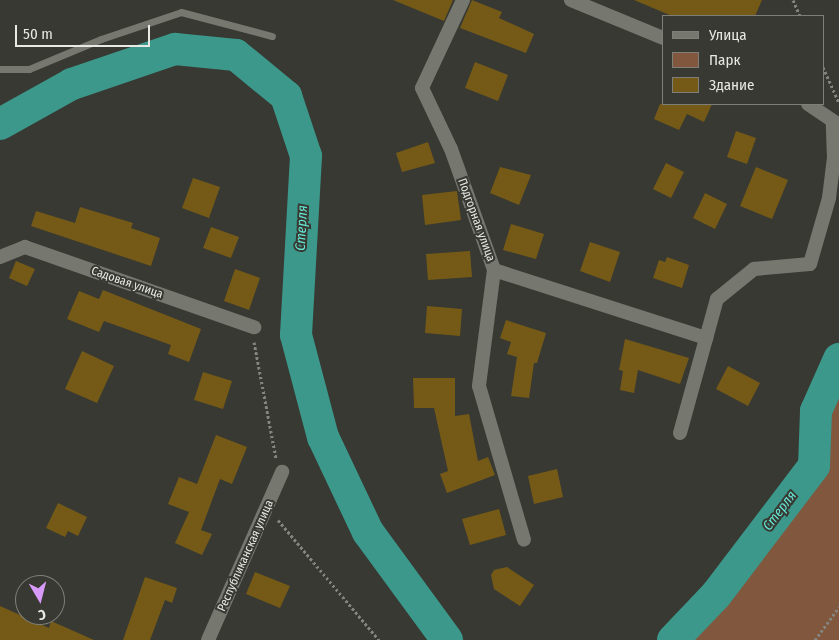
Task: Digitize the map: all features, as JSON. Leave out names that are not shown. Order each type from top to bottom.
[{"type":"street","name":"Подгорная улица","points":[[463,0],[422,88],[451,150],[494,270],[479,386],[524,540]]},
{"type":"street","points":[[571,0],[662,38]]},
{"type":"street","points":[[680,433],[717,299],[754,268],[810,264],[830,198],[836,124],[809,105]]},
{"type":"street","name":"Садовая улица","points":[[0,257],[26,247],[254,327]]},
{"type":"street","points":[[494,270],[706,338]]},
{"type":"street","name":"Республиканская улица","points":[[208,640],[269,507],[282,472]]},
{"type":"lane","points":[[0,69],[29,69],[101,39],[181,12],[272,36]]},
{"type":"path","points":[[793,0],[800,15]]},
{"type":"path","points":[[824,69],[839,103]]},
{"type":"path","points":[[254,327],[256,364],[273,451],[282,472]]},
{"type":"path","points":[[269,507],[379,640]]},
{"type":"path","points":[[815,640],[839,607]]},
{"type":"green space","points":[[839,385],[839,640],[688,640],[709,618],[804,490],[824,471],[825,417]]},
{"type":"building","points":[[393,0],[453,0],[444,21]]},
{"type":"building","points":[[472,0],[502,12],[499,18],[534,34],[526,53],[460,28]]},
{"type":"building","points":[[634,0],[762,0],[755,15],[670,15]]},
{"type":"building","points":[[475,62],[508,75],[498,101],[465,88]]},
{"type":"building","points":[[660,104],[712,105],[704,122],[687,114],[679,130],[654,119]]},
{"type":"building","points":[[736,131],[756,138],[747,164],[727,157]]},
{"type":"building","points":[[428,142],[435,163],[402,172],[396,153]]},
{"type":"building","points":[[666,163],[684,172],[671,198],[653,189]]},
{"type":"building","points":[[500,167],[531,175],[519,205],[490,193]]},
{"type":"building","points":[[756,167],[788,180],[772,219],[740,206]]},
{"type":"building","points":[[193,178],[220,187],[209,218],[182,208]]},
{"type":"building","points":[[457,191],[461,220],[425,225],[422,195]]},
{"type":"building","points":[[705,193],[727,204],[715,229],[693,218]]},
{"type":"building","points":[[80,207],[133,223],[131,228],[160,238],[151,266],[31,226],[36,211],[75,223]]},
{"type":"building","points":[[511,224],[544,234],[536,259],[503,250]]},
{"type":"building","points":[[211,227],[239,237],[231,258],[203,248]]},
{"type":"building","points":[[590,242],[620,252],[610,282],[580,271]]},
{"type":"building","points":[[470,251],[472,277],[428,280],[426,254]]},
{"type":"building","points":[[667,257],[689,265],[682,288],[653,278],[659,260],[665,262]]},
{"type":"building","points":[[16,261],[35,269],[27,286],[9,278]]},
{"type":"building","points":[[235,269],[260,278],[249,310],[224,301]]},
{"type":"building","points":[[103,290],[201,329],[189,362],[168,354],[171,345],[104,321],[99,332],[67,319],[79,291],[99,299]]},
{"type":"building","points":[[427,306],[462,309],[460,336],[425,333]]},
{"type":"building","points":[[506,320],[546,333],[537,363],[534,363],[529,398],[511,396],[517,357],[507,354],[511,342],[500,338]]},
{"type":"building","points":[[625,339],[689,358],[680,384],[638,370],[634,393],[620,390],[623,371],[619,370]]},
{"type":"building","points":[[82,351],[114,366],[97,403],[65,389]]},
{"type":"building","points":[[728,366],[760,383],[748,406],[716,389]]},
{"type":"building","points":[[203,372],[232,381],[223,409],[194,400]]},
{"type":"building","points":[[413,378],[455,378],[455,416],[469,414],[478,461],[488,457],[495,475],[447,493],[440,474],[448,471],[434,408],[414,408]]},
{"type":"building","points":[[216,435],[247,447],[232,484],[220,479],[201,530],[212,534],[202,555],[175,543],[189,512],[168,504],[179,477],[197,484]]},
{"type":"building","points":[[557,469],[563,497],[534,504],[528,476]]},
{"type":"building","points":[[58,503],[87,517],[78,536],[68,531],[65,537],[46,528]]},
{"type":"building","points":[[499,509],[506,535],[470,545],[462,519]]},
{"type":"building","points":[[507,567],[534,585],[520,606],[494,589],[491,575],[494,570]]},
{"type":"building","points":[[255,572],[290,586],[280,608],[246,594]]},
{"type":"building","points":[[145,577],[177,588],[172,603],[165,600],[150,640],[123,640]]},
{"type":"building","points":[[0,606],[15,613],[15,625],[42,625],[49,628],[50,625],[60,625],[94,640],[0,640]]},
{"type":"waterway","name":"Стерля","points":[[0,124],[72,84],[175,49],[236,55],[286,96],[306,156],[296,335],[323,437],[368,532],[447,640]]},
{"type":"waterway","name":"Стерля","points":[[673,640],[716,595],[814,466],[816,411],[839,359]]}]
